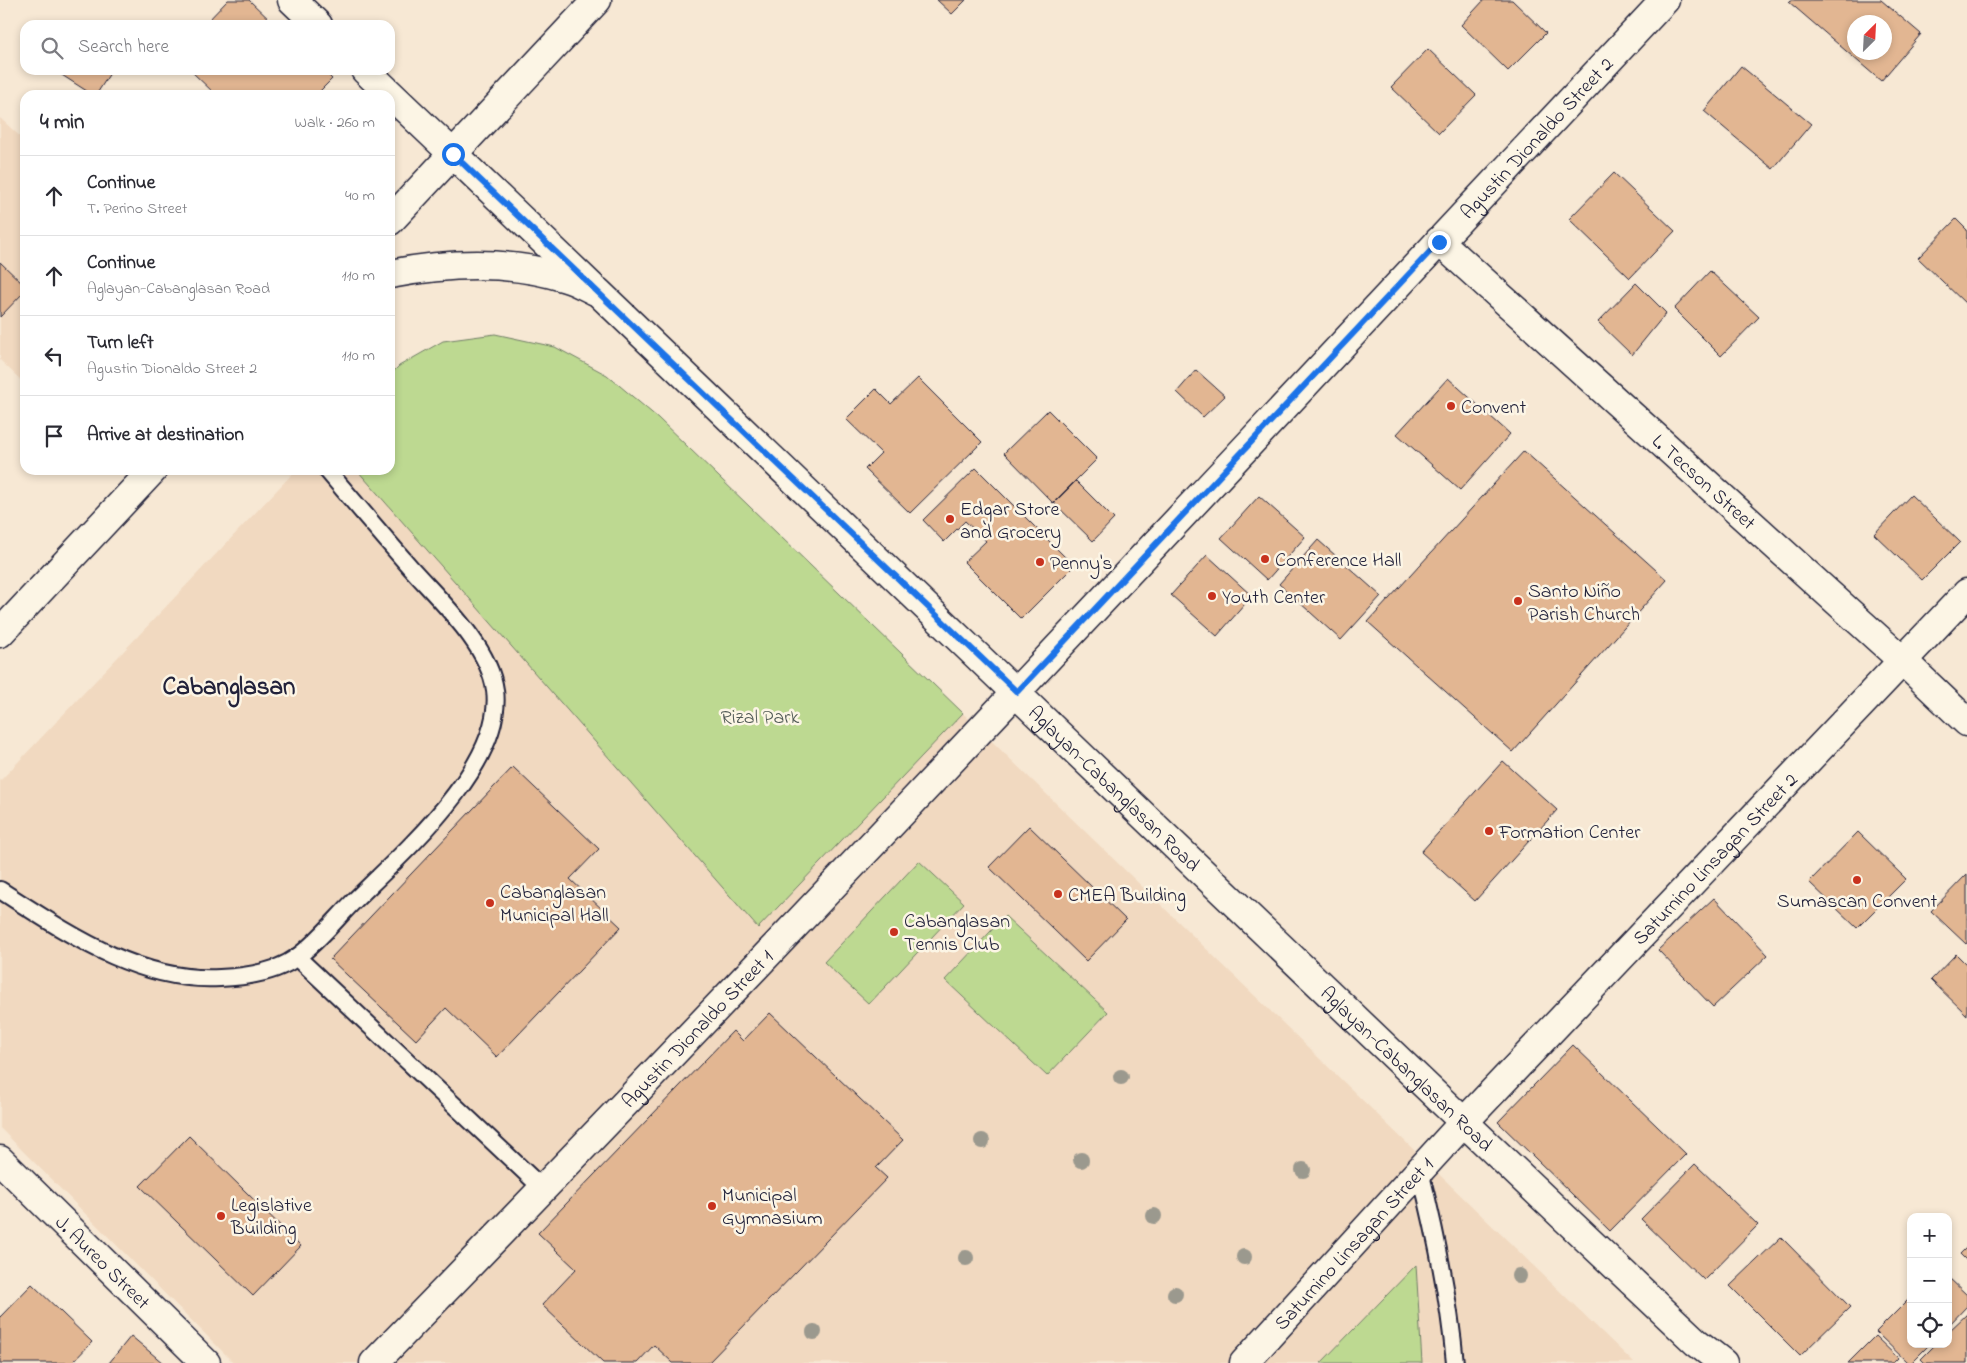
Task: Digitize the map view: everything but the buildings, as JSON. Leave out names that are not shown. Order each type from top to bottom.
[{"type":"street","points":[[292,0],[313,20]]},
{"type":"street","points":[[395,216],[597,0]]},
{"type":"street","name":"Agustin Dionaldo Street 2","points":[[1017,692],[1665,0]]},
{"type":"street","points":[[370,75],[386,90]]},
{"type":"street","points":[[395,99],[598,292]]},
{"type":"street","name":"L. Tecson Street","points":[[1439,242],[1903,661],[1967,722]]},
{"type":"street","name":"Aglayan-Cabanglasan Road","points":[[395,273],[422,268],[495,266],[532,270],[567,278],[598,292],[1017,692],[1463,1123],[1696,1342],[1723,1363]]},
{"type":"street","points":[[0,633],[149,475]]},
{"type":"street","name":"Saturnino Linsagan Street 2","points":[[1463,1123],[1967,593]]},
{"type":"street","name":"Agustin Dionaldo Street 1","points":[[374,1363],[543,1189],[1017,692]]},
{"type":"street","name":"Saturnino Linsagan Street 1","points":[[1244,1363],[1463,1123]]},
{"type":"street","name":"J. Aureo Street","points":[[0,1160],[206,1363]]},
{"type":"lane","points":[[0,890],[67,932],[120,959],[170,975],[220,978],[272,970],[297,957],[407,849],[442,810],[484,750],[494,719],[495,691],[488,665],[468,633],[330,475]]},
{"type":"lane","points":[[297,957],[543,1189]]},
{"type":"lane","points":[[1420,1170],[1438,1244],[1451,1315],[1455,1363]]},
{"type":"shaded area","points":[[0,118],[20,136],[20,379],[0,360]]},
{"type":"shaded area","points":[[495,334],[555,347],[607,375],[658,418],[1634,1363],[234,1363],[0,1128],[0,781],[291,475],[395,475],[395,370],[443,341]]},
{"type":"green space","name":"Rizal Park","points":[[495,334],[555,347],[607,375],[658,418],[963,713],[758,928],[361,475],[395,475],[395,370],[443,341]]},
{"type":"green space","name":"Cabanglasan Tennis Club","points":[[919,861],[964,903],[869,1004],[824,962]]},
{"type":"green space","points":[[1005,916],[1108,1012],[1047,1076],[945,980]]},
{"type":"green space","points":[[1416,1265],[1422,1363],[1321,1363]]},
{"type":"place","name":"Convent","points":[[1451,406]]},
{"type":"place","name":"Edgar Store and Grocery","points":[[950,519]]},
{"type":"place","name":"Conference Hall","points":[[1265,559]]},
{"type":"place","name":"Penny's","points":[[1040,562]]},
{"type":"place","name":"Youth Center","points":[[1212,596]]},
{"type":"place","name":"Santo Niño Parish Church","points":[[1518,601]]},
{"type":"place","name":"Formation Center","points":[[1489,831]]},
{"type":"place","name":"Sumascan Convent","points":[[1857,880]]},
{"type":"place","name":"CMEA Building","points":[[1058,894]]},
{"type":"place","name":"Cabanglasan Municipal Hall","points":[[490,903]]},
{"type":"place","name":"Cabanglasan Tennis Club","points":[[894,932]]},
{"type":"place","name":"Municipal Gymnasium","points":[[712,1206]]},
{"type":"place","name":"Legislative Building","points":[[221,1216]]},
{"type":"district","name":"Cabanglasan","points":[[229,685]]},
{"type":"route","points":[[453,154],[1017,692],[1439,242]]}]
